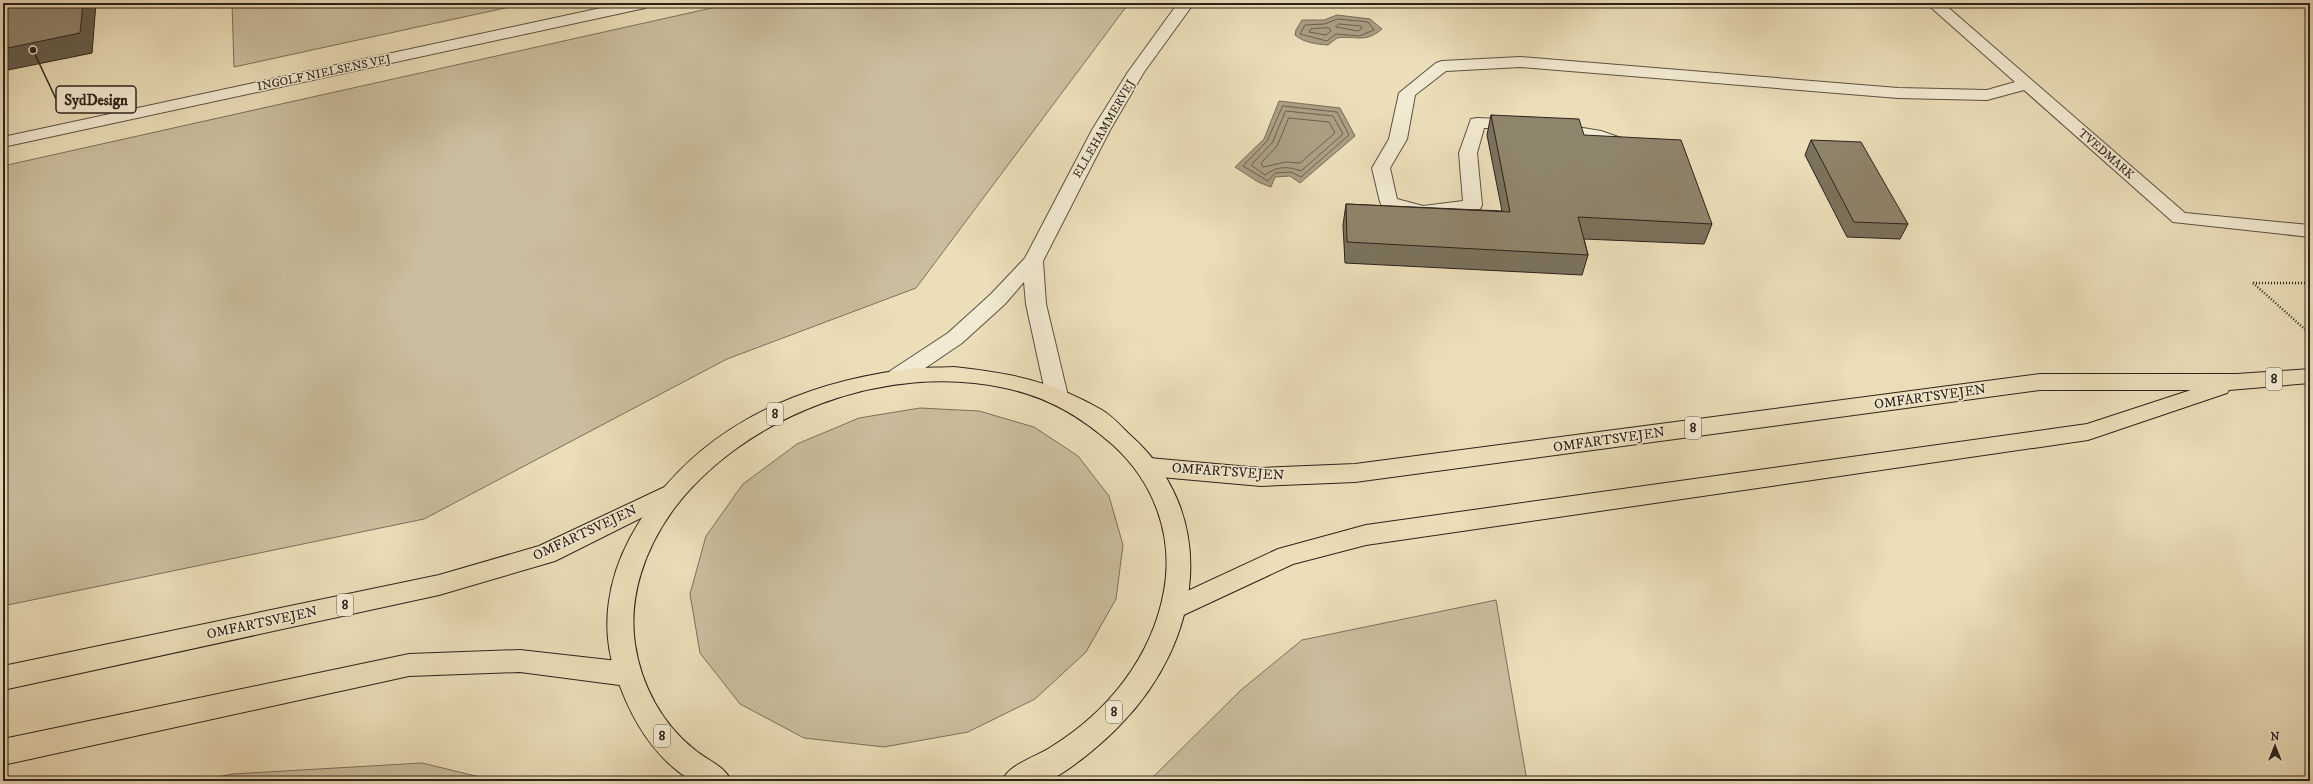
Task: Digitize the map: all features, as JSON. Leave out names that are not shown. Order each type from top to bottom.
[{"type":"main road","name":"8","points":[[717,781],[679,755],[656,730],[638,703],[627,674],[620,636],[622,597],[633,560],[650,525],[673,492],[698,466],[721,447],[758,422],[792,405],[826,392],[898,376],[965,375],[1028,386],[1056,396],[1092,414],[1123,438],[1149,467],[1166,498],[1177,532],[1180,569],[1175,608],[1161,646],[1140,683],[1110,718],[1072,749],[1028,776],[1016,781]]},
{"type":"main road","name":"OMFARTSVEJEN","points":[[1149,467],[1261,477],[1355,473],[2040,382],[2237,382],[2310,376]]},
{"type":"main road","name":"OMFARTSVEJEN","points":[[1175,608],[1287,556],[1366,534],[2088,432],[2237,382]]},
{"type":"main road","name":"OMFARTSVEJEN","points":[[3,678],[439,585],[546,554],[673,492]]},
{"type":"main road","points":[[3,752],[409,665],[520,661],[627,674]]},
{"type":"street","name":"INGOLF NIELSENS VEJ","points":[[3,142],[645,3]]},
{"type":"street","name":"ELLEHAMMERVEJ","points":[[898,376],[955,338],[998,299],[1033,261],[1101,130],[1136,72],[1175,16],[1186,3]]},
{"type":"street","name":"TVEDMARK","points":[[1934,3],[2180,218],[2310,231]]},
{"type":"street","points":[[1627,146],[1601,136],[1526,124],[1477,123],[1468,153],[1472,205],[1422,212],[1389,202],[1381,168],[1398,139],[1406,93],[1442,66],[1520,62],[1898,93],[1987,95],[2027,84]]},
{"type":"street","points":[[1033,261],[1036,304],[1056,396]]},
{"type":"path","points":[[2310,282],[2253,283],[2310,334]]},
{"type":"shaded area","points":[[232,3],[528,3],[234,67]]},
{"type":"shaded area","points":[[734,3],[1129,3],[916,288],[727,359],[424,519],[3,606],[3,166]]},
{"type":"shaded area","points":[[920,408],[979,411],[1034,427],[1078,456],[1109,496],[1123,545],[1116,599],[1086,652],[1035,699],[968,732],[884,747],[804,738],[740,704],[700,653],[690,594],[706,536],[743,484],[797,444],[859,418]]},
{"type":"shaded area","points":[[1496,600],[1527,781],[1149,781],[1241,690],[1302,640]]},
{"type":"shaded area","points":[[422,763],[496,781],[199,781],[232,774]]},
{"type":"water","points":[[1337,15],[1370,19],[1382,29],[1376,34],[1365,38],[1337,38],[1328,45],[1315,44],[1295,35],[1296,30],[1302,20],[1324,20]]},
{"type":"water","points":[[1279,101],[1340,108],[1355,136],[1300,183],[1290,176],[1275,177],[1271,187],[1258,182],[1235,167],[1264,139]]},
{"type":"building","points":[[3,3],[83,3],[80,33],[3,49]]},
{"type":"building","points":[[1491,115],[1579,119],[1584,135],[1681,140],[1712,224],[1578,217],[1588,255],[1347,242],[1346,204],[1510,212]]},
{"type":"building","points":[[1811,140],[1861,142],[1908,224],[1854,222]]},
{"type":"place","name":"SydDesign","points":[[33,50]]}]
